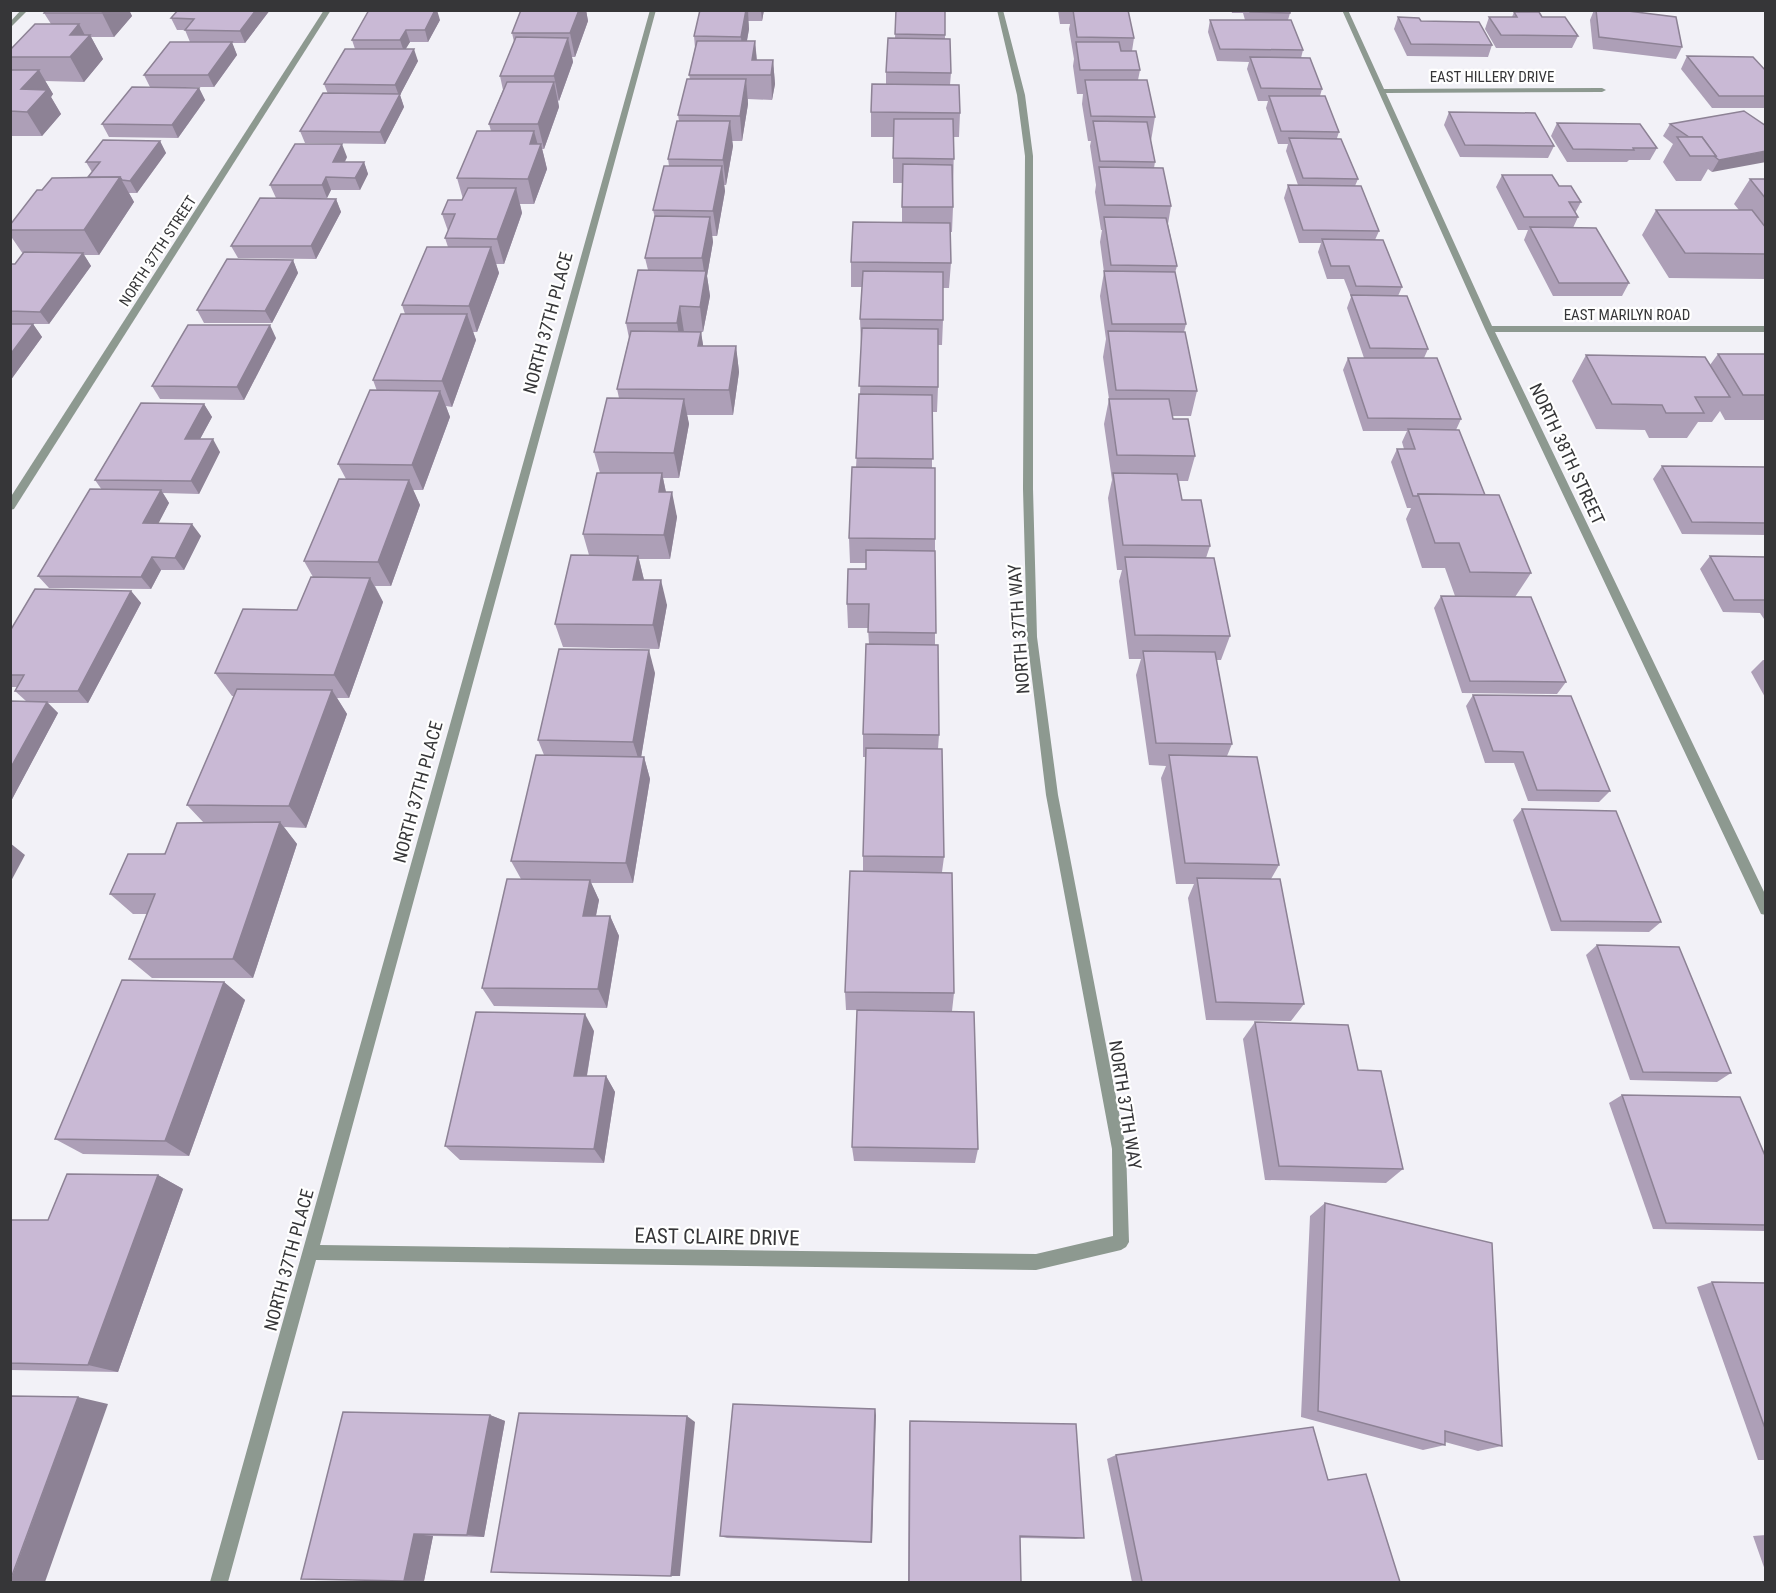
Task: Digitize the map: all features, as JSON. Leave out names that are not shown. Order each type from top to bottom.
[{"type":"street","points":[[10,26],[25,10]]},
{"type":"street","name":"NORTH 37TH STREET","points":[[10,507],[328,10]]},
{"type":"street","name":"NORTH 37TH PLACE","points":[[219,1582],[653,10]]},
{"type":"street","name":"NORTH 37TH WAY","points":[[1000,10],[1021,95],[1029,156],[1028,489],[1032,638],[1052,795],[1119,1149],[1121,1242]]},
{"type":"street","name":"NORTH 38TH STREET","points":[[1345,10],[1489,328],[1766,910]]},
{"type":"street","name":"EAST HILLERY DRIVE","points":[[1381,91],[1602,90]]},
{"type":"street","name":"EAST MARILYN ROAD","points":[[1489,328],[1766,329]]},
{"type":"street","name":"EAST CLAIRE DRIVE","points":[[310,1252],[1036,1262],[1121,1242]]},
{"type":"building","points":[[46,10],[104,10],[102,13],[44,13]]},
{"type":"building","points":[[178,10],[256,10],[240,31],[185,30],[194,19],[171,18]]},
{"type":"building","points":[[369,10],[435,10],[425,30],[406,30],[400,40],[352,40]]},
{"type":"building","points":[[521,10],[579,10],[570,33],[512,33]]},
{"type":"building","points":[[700,10],[746,10],[741,37],[694,36]]},
{"type":"building","points":[[896,10],[945,10],[945,35],[895,34]]},
{"type":"building","points":[[1073,10],[1128,10],[1134,38],[1077,37]]},
{"type":"building","points":[[1249,10],[1290,10],[1290,13],[1250,12]]},
{"type":"building","points":[[1596,10],[1620,10],[1676,17],[1682,47],[1599,37]]},
{"type":"building","points":[[1514,12],[1539,12],[1542,17],[1565,17],[1578,36],[1501,35],[1489,17],[1517,17]]},
{"type":"building","points":[[1398,17],[1419,18],[1421,21],[1479,22],[1492,45],[1411,44]]},
{"type":"building","points":[[1210,20],[1291,20],[1303,50],[1220,49]]},
{"type":"building","points":[[35,24],[79,24],[70,35],[90,35],[70,57],[10,57],[10,50]]},
{"type":"building","points":[[516,37],[568,38],[554,76],[500,76]]},
{"type":"building","points":[[888,38],[950,39],[951,73],[886,72]]},
{"type":"building","points":[[697,41],[755,41],[752,60],[773,60],[771,75],[689,75]]},
{"type":"building","points":[[170,42],[232,42],[208,75],[144,75]]},
{"type":"building","points":[[1076,42],[1119,42],[1121,51],[1136,51],[1140,70],[1080,70]]},
{"type":"building","points":[[345,49],[414,49],[395,85],[324,84]]},
{"type":"building","points":[[1687,56],[1753,57],[1766,71],[1766,96],[1719,96]]},
{"type":"building","points":[[1250,57],[1310,58],[1322,89],[1261,88]]},
{"type":"building","points":[[10,70],[39,70],[21,89],[47,90],[27,112],[10,111]]},
{"type":"building","points":[[687,79],[746,79],[740,116],[678,115]]},
{"type":"building","points":[[1085,80],[1147,80],[1155,117],[1091,116]]},
{"type":"building","points":[[507,82],[554,82],[538,124],[489,124]]},
{"type":"building","points":[[872,84],[959,85],[960,113],[871,112]]},
{"type":"building","points":[[132,87],[199,88],[172,125],[102,124]]},
{"type":"building","points":[[323,93],[400,94],[380,132],[300,131]]},
{"type":"building","points":[[1269,96],[1325,96],[1339,132],[1281,131]]},
{"type":"building","points":[[1744,111],[1766,126],[1766,151],[1719,160],[1702,137],[1689,137],[1670,124]]},
{"type":"building","points":[[1449,112],[1535,113],[1554,146],[1465,145]]},
{"type":"building","points":[[894,119],[953,119],[954,159],[893,158]]},
{"type":"building","points":[[677,121],[730,121],[723,160],[668,159]]},
{"type":"building","points":[[1093,121],[1147,122],[1155,162],[1100,161]]},
{"type":"building","points":[[1557,123],[1640,124],[1657,148],[1573,149]]},
{"type":"building","points":[[477,131],[534,131],[530,144],[541,144],[528,179],[457,178]]},
{"type":"building","points":[[1677,137],[1702,137],[1716,156],[1690,156]]},
{"type":"building","points":[[1289,138],[1341,139],[1358,179],[1303,178]]},
{"type":"building","points":[[103,140],[160,141],[130,181],[122,180],[120,177],[88,177],[100,162],[86,162]]},
{"type":"building","points":[[295,144],[342,144],[333,162],[364,162],[355,178],[326,177],[322,185],[270,185]]},
{"type":"building","points":[[903,164],[952,165],[953,207],[902,207]]},
{"type":"building","points":[[664,166],[722,166],[713,211],[653,210]]},
{"type":"building","points":[[1099,167],[1163,168],[1171,206],[1105,205]]},
{"type":"building","points":[[1502,175],[1552,175],[1559,186],[1571,186],[1581,202],[1569,202],[1578,217],[1524,217]]},
{"type":"building","points":[[120,177],[84,230],[10,230],[10,225],[37,190],[42,190],[52,178]]},
{"type":"building","points":[[1750,179],[1766,179],[1766,199]]},
{"type":"building","points":[[1288,185],[1361,186],[1379,231],[1303,230]]},
{"type":"building","points":[[468,188],[516,188],[497,239],[445,238],[455,214],[442,214],[448,200],[462,200]]},
{"type":"building","points":[[260,198],[336,199],[311,246],[231,246]]},
{"type":"building","points":[[1656,210],[1752,210],[1766,228],[1766,254],[1685,253]]},
{"type":"building","points":[[655,216],[710,217],[702,258],[645,258]]},
{"type":"building","points":[[1104,217],[1166,218],[1177,266],[1111,265]]},
{"type":"building","points":[[853,222],[950,223],[951,263],[851,262]]},
{"type":"building","points":[[1530,227],[1596,228],[1629,283],[1559,283]]},
{"type":"building","points":[[1322,239],[1383,240],[1402,287],[1356,286],[1349,266],[1331,266]]},
{"type":"building","points":[[427,247],[491,247],[469,306],[402,305]]},
{"type":"building","points":[[24,252],[83,253],[40,312],[10,311],[10,264],[15,264]]},
{"type":"building","points":[[227,259],[293,260],[265,311],[197,310]]},
{"type":"building","points":[[638,270],[706,271],[700,307],[680,306],[677,323],[626,323]]},
{"type":"building","points":[[863,271],[943,272],[943,320],[860,319]]},
{"type":"building","points":[[1104,271],[1175,272],[1186,324],[1112,324]]},
{"type":"building","points":[[1351,295],[1407,296],[1428,349],[1370,348]]},
{"type":"building","points":[[401,314],[467,314],[442,381],[373,380]]},
{"type":"building","points":[[10,324],[33,324],[10,355]]},
{"type":"building","points":[[188,325],[270,325],[237,387],[152,386]]},
{"type":"building","points":[[862,328],[938,329],[938,387],[859,386]]},
{"type":"building","points":[[631,331],[701,332],[698,346],[736,346],[729,390],[617,389]]},
{"type":"building","points":[[1108,331],[1185,332],[1197,391],[1116,390]]},
{"type":"building","points":[[1718,354],[1766,354],[1766,395],[1743,395]]},
{"type":"building","points":[[1586,355],[1705,357],[1730,397],[1695,397],[1704,413],[1666,413],[1662,405],[1612,404]]},
{"type":"building","points":[[1348,358],[1437,358],[1461,419],[1368,418]]},
{"type":"building","points":[[370,390],[440,391],[412,465],[338,464]]},
{"type":"building","points":[[859,394],[932,395],[933,459],[856,458]]},
{"type":"building","points":[[607,398],[684,399],[674,453],[594,452]]},
{"type":"building","points":[[1109,399],[1169,399],[1173,419],[1188,419],[1195,456],[1117,455]]},
{"type":"building","points":[[141,403],[204,404],[185,439],[213,439],[191,481],[95,480]]},
{"type":"building","points":[[1408,429],[1459,430],[1485,495],[1418,494],[1418,496],[1413,496],[1397,449],[1415,449]]},
{"type":"building","points":[[1662,466],[1766,467],[1766,523],[1692,522]]},
{"type":"building","points":[[852,467],[935,468],[935,539],[849,538]]},
{"type":"building","points":[[597,473],[662,473],[659,492],[672,492],[664,535],[583,534]]},
{"type":"building","points":[[1113,473],[1177,474],[1182,500],[1201,500],[1210,546],[1123,545]]},
{"type":"building","points":[[339,479],[409,480],[378,562],[304,561]]},
{"type":"building","points":[[90,489],[161,490],[143,523],[192,524],[175,558],[152,557],[141,577],[38,576]]},
{"type":"building","points":[[1418,494],[1499,495],[1531,573],[1470,572],[1459,543],[1435,543]]},
{"type":"building","points":[[866,550],[935,551],[936,633],[868,632],[869,604],[847,604],[848,569],[866,569]]},
{"type":"building","points":[[571,555],[638,556],[633,580],[661,580],[653,625],[555,624]]},
{"type":"building","points":[[1710,556],[1766,557],[1766,600],[1734,600]]},
{"type":"building","points":[[1125,557],[1214,558],[1230,636],[1135,635]]},
{"type":"building","points":[[311,577],[370,578],[334,675],[215,673],[243,609],[297,610]]},
{"type":"building","points":[[35,589],[131,591],[78,691],[15,691],[24,675],[10,675],[10,631]]},
{"type":"building","points":[[1441,596],[1531,597],[1566,682],[1470,681]]},
{"type":"building","points":[[866,644],[938,645],[939,735],[863,734]]},
{"type":"building","points":[[559,649],[649,650],[633,742],[538,740]]},
{"type":"building","points":[[1143,651],[1215,652],[1232,744],[1156,743]]},
{"type":"building","points":[[237,689],[332,690],[289,806],[187,805]]},
{"type":"building","points":[[1473,695],[1571,696],[1610,791],[1537,790],[1523,752],[1493,751]]},
{"type":"building","points":[[10,701],[47,702],[10,769]]},
{"type":"building","points":[[866,748],[942,749],[944,857],[863,856]]},
{"type":"building","points":[[536,755],[644,757],[626,863],[511,861]]},
{"type":"building","points":[[1169,755],[1257,757],[1279,865],[1185,863]]},
{"type":"building","points":[[1522,809],[1616,811],[1661,922],[1561,921]]},
{"type":"building","points":[[280,822],[233,959],[129,959],[155,894],[110,894],[128,854],[165,854],[177,823]]},
{"type":"building","points":[[850,871],[952,873],[954,993],[845,992]]},
{"type":"building","points":[[1197,878],[1280,879],[1304,1004],[1216,1002]]},
{"type":"building","points":[[507,879],[590,880],[583,916],[610,916],[598,989],[482,988]]},
{"type":"building","points":[[1597,945],[1679,947],[1731,1073],[1643,1072]]},
{"type":"building","points":[[122,980],[224,982],[165,1141],[55,1139]]},
{"type":"building","points":[[857,1010],[974,1012],[978,1149],[852,1147]]},
{"type":"building","points":[[476,1012],[585,1014],[574,1076],[606,1076],[594,1149],[445,1146]]},
{"type":"building","points":[[1255,1022],[1348,1025],[1358,1070],[1381,1071],[1403,1169],[1279,1166]]},
{"type":"building","points":[[1622,1095],[1740,1097],[1766,1158],[1766,1225],[1666,1223]]},
{"type":"building","points":[[67,1174],[158,1175],[88,1365],[10,1363],[10,1220],[48,1220]]},
{"type":"building","points":[[1325,1203],[1492,1243],[1502,1446],[1445,1431],[1445,1445],[1318,1411]]},
{"type":"building","points":[[1712,1282],[1766,1283],[1766,1431]]},
{"type":"building","points":[[10,1396],[78,1397],[10,1581]]},
{"type":"building","points":[[733,1404],[875,1409],[871,1542],[720,1536]]},
{"type":"building","points":[[343,1412],[490,1415],[467,1535],[414,1534],[404,1581],[301,1579]]},
{"type":"building","points":[[519,1413],[687,1416],[671,1576],[491,1572]]},
{"type":"building","points":[[910,1421],[1076,1424],[1084,1538],[1020,1536],[1021,1582],[909,1582]]},
{"type":"building","points":[[1313,1427],[1328,1480],[1366,1474],[1400,1582],[1142,1582],[1116,1455]]}]
